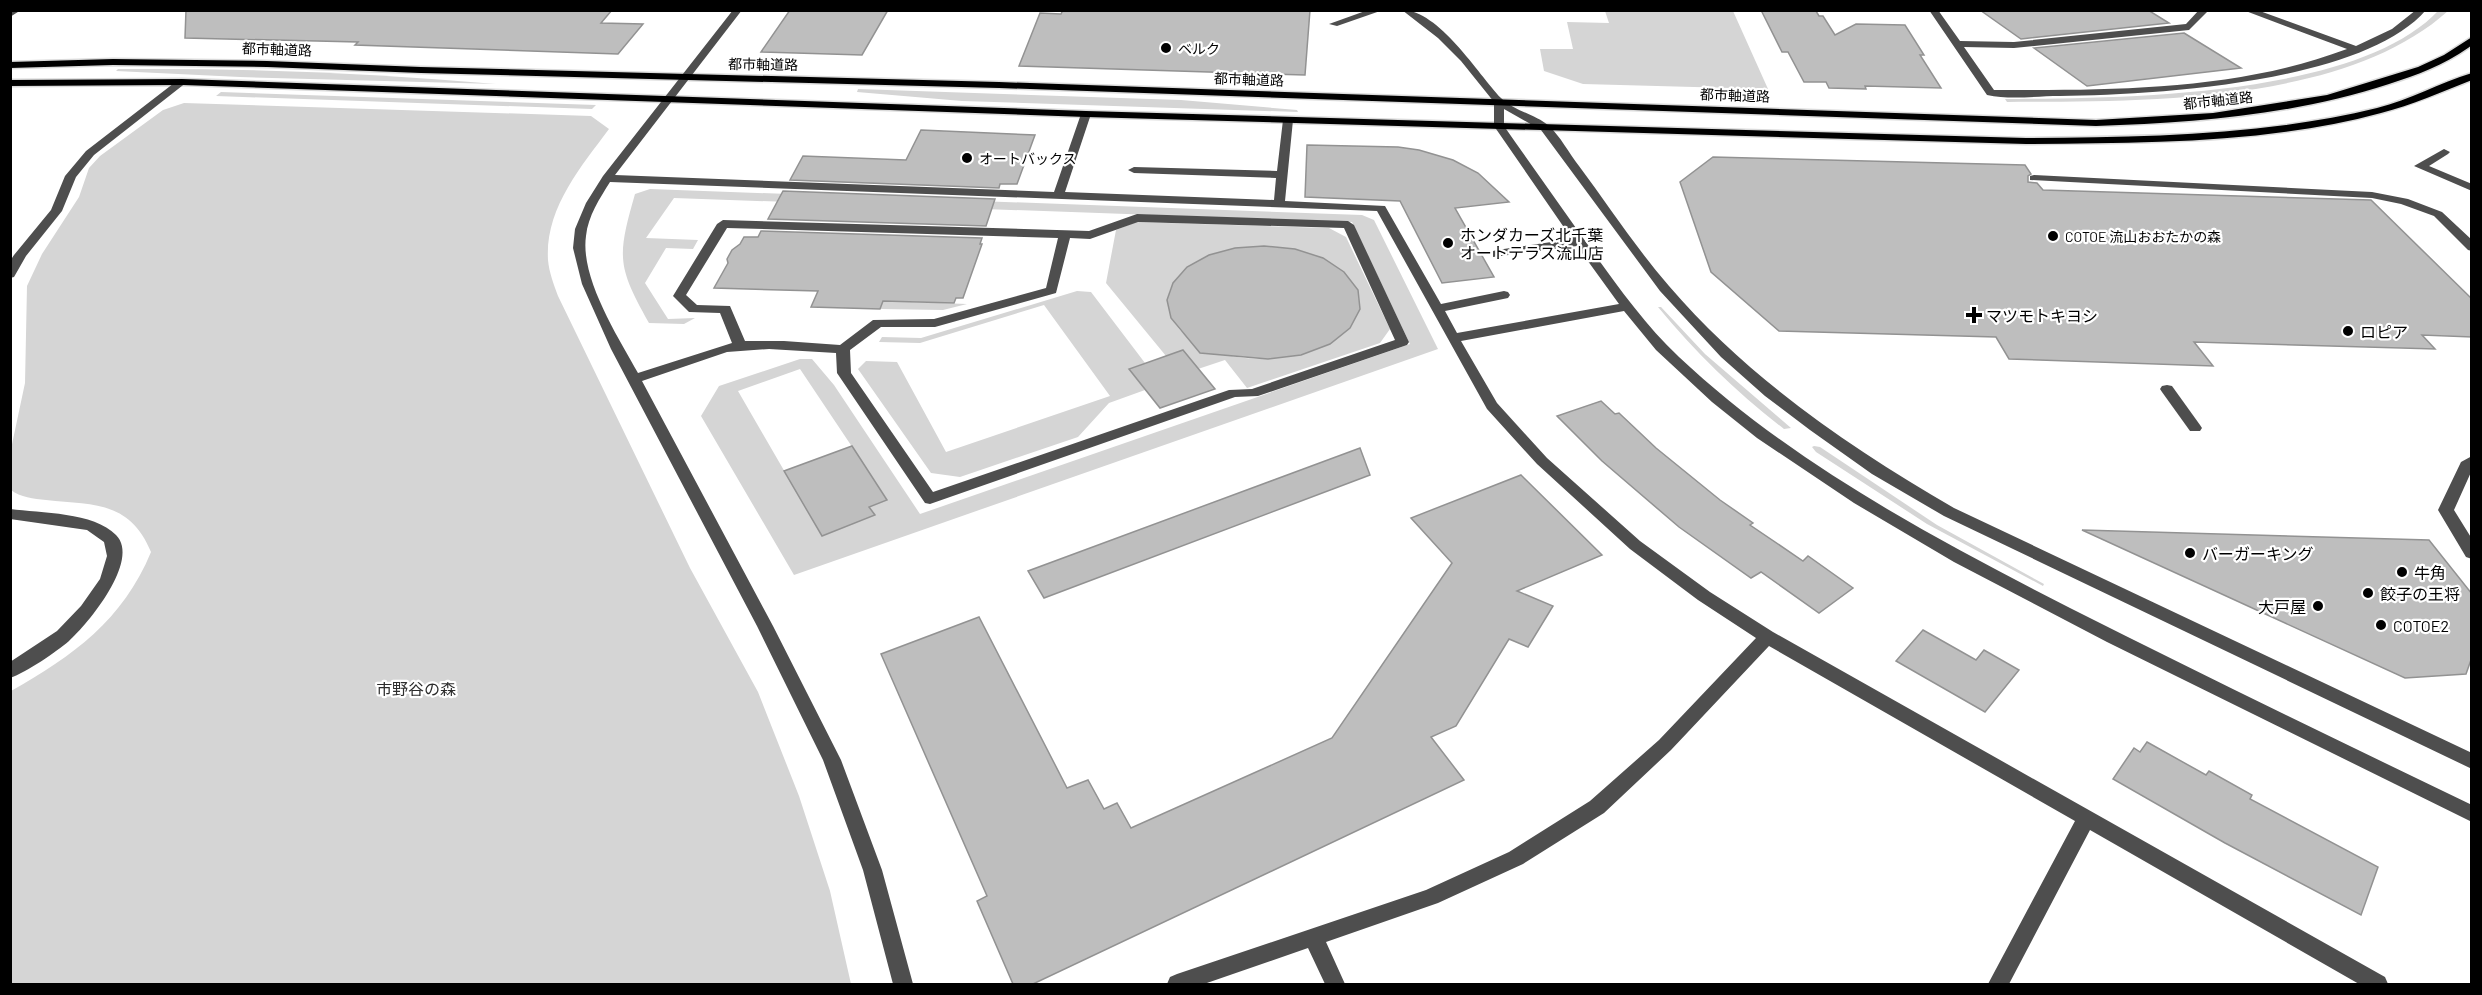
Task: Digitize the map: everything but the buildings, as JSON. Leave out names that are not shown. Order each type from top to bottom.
[{"type":"main road","name":"都市軸道路","points":[[10,65],[204,62],[1499,102],[2045,123],[2151,122],[2245,113],[2350,93],[2436,63],[2472,40]]},
{"type":"main road","points":[[10,83],[182,82],[1086,114],[2026,141],[2206,137],[2270,131],[2357,115],[2408,102],[2472,76]]},
{"type":"street","points":[[10,14],[17,10]]},
{"type":"street","points":[[738,10],[607,178],[589,206],[581,227],[579,248],[583,272],[634,379],[832,760],[856,816],[874,872],[903,984]]},
{"type":"street","points":[[1334,24],[1379,10]]},
{"type":"street","points":[[1406,10],[1441,36],[1465,59],[1499,102],[1545,128],[1664,288],[1726,354],[1770,393],[1877,470],[1949,512],[2472,762]]},
{"type":"street","points":[[1933,10],[1991,93],[2106,92],[2200,85],[2273,74],[2307,66],[2355,49],[2400,28],[2422,10]]},
{"type":"street","points":[[1956,44],[2014,45],[2189,27],[2205,10]]},
{"type":"street","points":[[2247,10],[2355,49]]},
{"type":"street","points":[[10,274],[20,255],[56,211],[70,176],[90,153],[182,82]]},
{"type":"street","points":[[1499,102],[1499,126],[1626,307],[1673,359],[1719,400],[1779,445],[1876,510],[1947,552],[2115,638],[2472,814]]},
{"type":"street","points":[[1058,196],[1086,114]]},
{"type":"street","points":[[1279,205],[1288,120]]},
{"type":"street","points":[[2444,152],[2420,166],[2472,188]]},
{"type":"street","points":[[1134,170],[1282,175]]},
{"type":"street","points":[[607,178],[1381,208],[1492,406],[1542,462],[1635,545],[1704,596],[1767,637],[2378,984]]},
{"type":"street","points":[[2034,178],[2372,195],[2404,201],[2438,214],[2472,246]]},
{"type":"street","points":[[740,345],[726,309],[694,309],[680,296],[723,224],[1090,235],[1137,218],[1348,225],[1402,342],[1253,393],[1234,393],[930,499],[844,373],[843,349]]},
{"type":"street","points":[[634,379],[740,345],[843,349],[878,323],[935,323],[1052,290],[1065,235]]},
{"type":"street","points":[[1497,254],[1580,242]]},
{"type":"street","points":[[1437,309],[1504,295]]},
{"type":"street","points":[[1453,338],[1626,307]]},
{"type":"street","points":[[2168,389],[2195,428]]},
{"type":"street","points":[[2472,461],[2466,466],[2446,510],[2472,553]]},
{"type":"street","points":[[10,514],[91,525],[111,539],[115,556],[108,580],[87,610],[63,636],[10,671]]},
{"type":"street","points":[[1177,984],[1442,892],[1516,858],[1597,807],[1665,745],[1767,637]]},
{"type":"street","points":[[1998,984],[2086,819]]},
{"type":"street","points":[[1313,936],[1335,984]]},
{"type":"green space","points":[[2439,10],[2448,11],[2404,42],[2354,65],[2298,81],[2178,98],[2060,102],[2007,102],[2005,99],[2170,94],[2295,77],[2352,61],[2401,39]]},
{"type":"green space","points":[[1605,11],[1733,11],[1768,89],[1583,84],[1544,71],[1540,49],[1573,49],[1567,22],[1609,23]]},
{"type":"green space","points":[[118,69],[307,72],[496,84],[240,77],[116,71]]},
{"type":"green space","points":[[858,89],[1181,100],[1297,110],[1298,112],[962,101],[857,92]]},
{"type":"green space","points":[[221,92],[596,105],[592,109],[216,96]]},
{"type":"green space","name":"市野谷の森","points":[[184,103],[591,116],[609,129],[576,174],[558,206],[549,241],[548,260],[551,274],[558,296],[690,568],[758,692],[799,796],[830,891],[851,984],[11,984],[11,691],[55,664],[94,634],[126,597],[151,552],[142,535],[121,514],[95,505],[32,498],[11,490],[11,449],[25,383],[27,286],[42,254],[79,197],[89,168],[100,156],[163,110]]},
{"type":"green space","points":[[650,189],[1362,215],[1374,220],[1438,349],[794,575],[701,416],[719,386],[800,359],[812,359],[834,385],[920,514],[1410,344],[1352,222],[674,198],[646,238],[698,240],[693,249],[666,248],[645,283],[668,319],[695,318],[684,324],[649,323],[631,288],[623,261],[625,233],[635,194]],"holes":[[[800,369],[887,499],[869,507],[874,515],[822,536],[738,391]]]},
{"type":"green space","points":[[1136,222],[1329,228],[1346,237],[1390,329],[1380,343],[1247,388],[1225,360],[1198,369],[1166,356],[1106,283],[1116,230]],"holes":[[[1264,246],[1303,252],[1326,261],[1346,276],[1355,287],[1359,298],[1356,317],[1340,335],[1317,349],[1288,356],[1257,359],[1227,355],[1200,346],[1180,330],[1168,301],[1171,288],[1181,273],[1202,260],[1227,251]]]},
{"type":"green space","points":[[1077,291],[1091,292],[1145,363],[1129,369],[1145,390],[1109,403],[1078,437],[960,477],[931,473],[858,369],[866,361],[897,362],[946,452],[1110,396],[1044,305],[920,343],[879,342],[882,337],[921,338]]},
{"type":"green space","points":[[883,301],[967,304],[943,310],[880,309]]},
{"type":"green space","points":[[1658,307],[1661,307],[1705,354],[1791,428],[1784,429],[1733,387]]},
{"type":"green space","points":[[1812,447],[1820,447],[1937,525],[2044,584],[2043,586],[1927,524],[1816,452]]},
{"type":"place","name":"ベルク","points":[[1166,48]]},
{"type":"place","name":"オートバックス","points":[[967,158]]},
{"type":"place","name":"COTOE 流山おおたかの森","points":[[2053,236]]},
{"type":"place","name":"ホンダカーズ北千葉 オートテラス流山店","points":[[1448,243]]},
{"type":"place","name":"マツモトキヨシ","points":[[1974,315]]},
{"type":"place","name":"ロピア","points":[[2348,331]]},
{"type":"place","name":"バーガーキング","points":[[2190,553]]},
{"type":"place","name":"牛角","points":[[2402,572]]},
{"type":"place","name":"餃子の王将","points":[[2368,593]]},
{"type":"place","name":"大戸屋","points":[[2318,606]]},
{"type":"place","name":"COTOE2","points":[[2381,625]]}]
